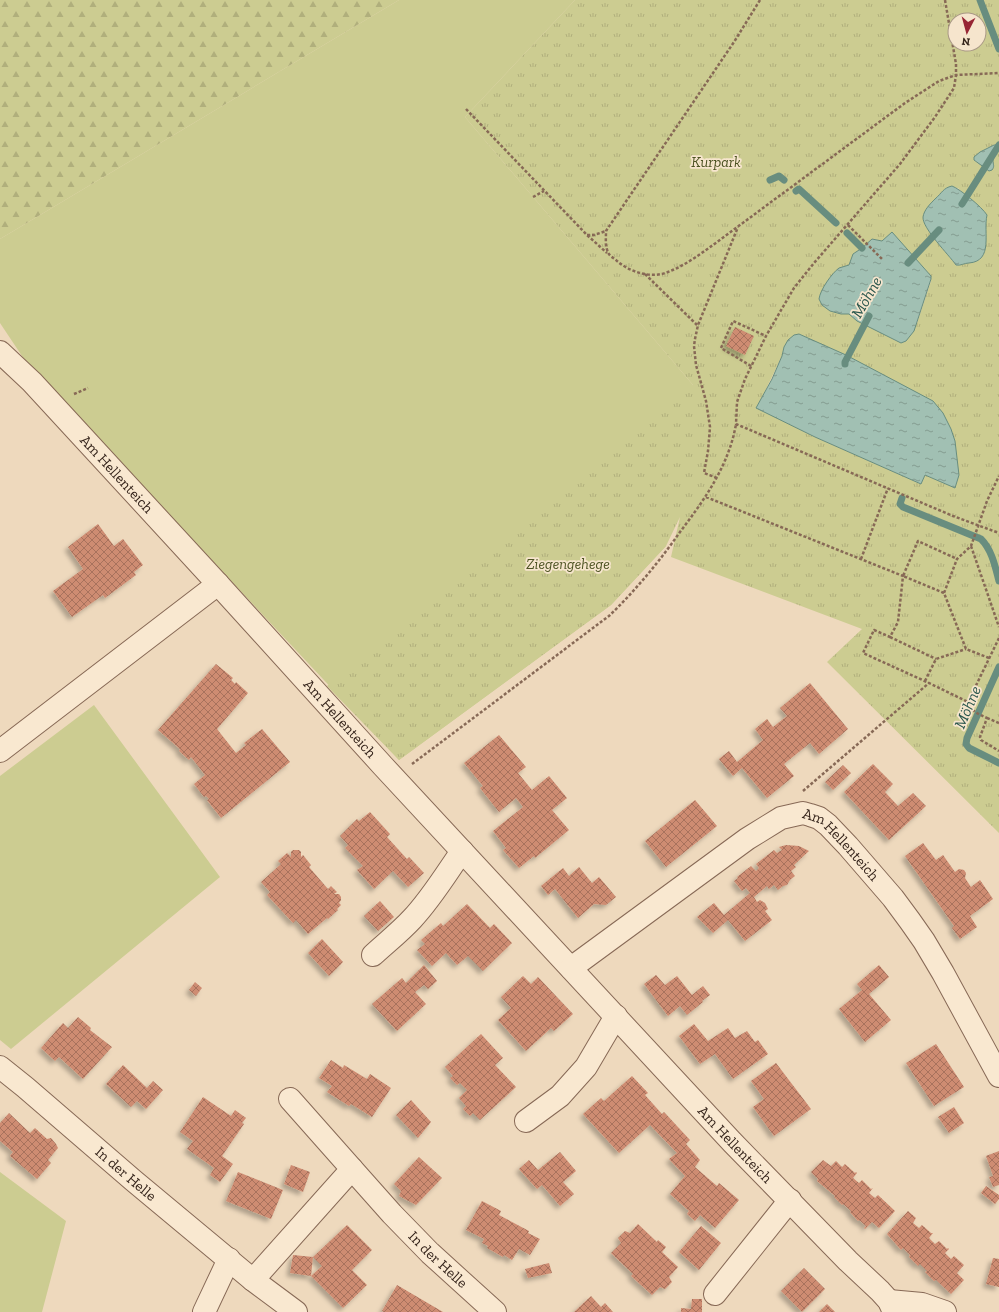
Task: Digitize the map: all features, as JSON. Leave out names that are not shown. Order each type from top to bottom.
[{"type":"street","name":"Am Hellenteich","points":[[0,352],[32,382],[394,778],[732,1142],[848,1260],[872,1282],[891,1307],[922,1304],[945,1312]]},
{"type":"street","points":[[0,751],[218,584]]},
{"type":"street","name":"Am Hellenteich","points":[[571,968],[746,839],[782,818],[803,813],[819,818],[828,825],[893,898],[924,942],[999,1076]]},
{"type":"street","points":[[373,955],[413,918],[462,851]]},
{"type":"street","points":[[526,1121],[560,1096],[586,1067],[616,1016]]},
{"type":"street","name":"In der Helle","points":[[0,1067],[253,1280],[296,1312]]},
{"type":"street","name":"In der Helle","points":[[290,1099],[392,1214],[495,1312]]},
{"type":"street","points":[[253,1280],[352,1169]]},
{"type":"street","points":[[715,1294],[790,1200]]},
{"type":"street","points":[[204,1312],[229,1259]]},
{"type":"path","points":[[608,254],[605,241],[606,231],[734,42],[760,0]]},
{"type":"path","points":[[394,778],[609,616],[631,594],[665,553],[706,497],[717,478],[730,448],[736,424],[737,402],[745,379],[766,336],[794,288],[900,164],[954,88],[956,75],[954,49],[945,0]]},
{"type":"path","points":[[466,109],[587,235],[608,254],[634,272],[658,274],[667,273],[675,269],[713,245],[905,103],[939,81],[956,75],[998,73]]},
{"type":"path","points":[[533,197],[544,191]]},
{"type":"path","points":[[848,225],[883,260]]},
{"type":"path","points":[[717,478],[704,473],[710,428],[706,402],[696,365],[694,346],[698,325],[738,227]]},
{"type":"path","points":[[587,235],[594,235],[606,231]]},
{"type":"path","points":[[645,274],[698,325]]},
{"type":"path","points":[[751,366],[720,348],[733,321],[766,336]]},
{"type":"path","points":[[736,424],[954,516],[999,533]]},
{"type":"path","points":[[966,649],[944,593],[957,559],[971,546],[987,501],[999,476]]},
{"type":"path","points":[[861,559],[888,488]]},
{"type":"path","points":[[706,497],[944,593]]},
{"type":"path","points":[[890,637],[898,622],[903,576],[918,541],[957,559]]},
{"type":"path","points":[[971,546],[999,627]]},
{"type":"path","points":[[989,658],[966,649],[936,659],[874,630],[863,653],[968,702],[972,711],[999,723]]},
{"type":"path","points":[[968,702],[999,638]]},
{"type":"path","points":[[925,681],[936,659]]},
{"type":"path","points":[[782,818],[806,788],[929,683]]},
{"type":"path","points":[[987,718],[980,737],[981,740],[999,750]]},
{"type":"green space","points":[[0,0],[399,0],[0,239]]},
{"type":"green space","name":"Ziegengehege","points":[[399,0],[575,0],[465,117],[693,385],[666,546],[611,605],[399,760],[30,368],[0,323],[0,239]]},
{"type":"green space","name":"Kurpark","points":[[575,0],[999,0],[999,833],[827,662],[862,629],[671,557],[680,517],[666,546],[611,605],[399,760],[327,686],[693,385],[465,117]],"holes":[[[994,145],[998,145],[989,171],[974,160],[980,152]],[[946,188],[958,188],[984,218],[986,227],[985,247],[981,258],[974,262],[956,265],[927,228],[926,210]],[[892,233],[931,276],[931,281],[917,323],[896,341],[872,327],[857,321],[849,314],[841,314],[840,268],[849,265],[853,254],[872,239],[882,241]],[[784,347],[955,488],[925,475],[921,484],[815,437],[757,408],[782,356]]]},
{"type":"green space","points":[[94,705],[220,877],[11,1049],[0,1040],[0,776]]},
{"type":"green space","points":[[0,1172],[66,1221],[42,1312],[0,1312]]},
{"type":"water","points":[[994,145],[998,145],[998,149],[994,156],[994,165],[992,170],[989,171],[974,160],[974,157],[980,152]]},
{"type":"water","points":[[952,186],[971,199],[987,215],[986,245],[982,257],[977,261],[959,265],[956,265],[931,234],[924,222],[923,217],[931,203],[945,189]]},
{"type":"water","points":[[892,232],[931,276],[914,331],[906,341],[901,343],[857,321],[849,314],[841,314],[830,311],[822,305],[819,299],[824,287],[836,270],[849,265],[853,254],[872,239],[882,241]]},
{"type":"water","points":[[799,334],[846,355],[933,401],[943,413],[955,441],[959,475],[955,488],[925,475],[921,484],[815,437],[756,408],[772,379],[788,340],[794,335]]},
{"type":"building","points":[[735,327],[754,336],[745,355],[726,346]]},
{"type":"building","points":[[98,524],[114,546],[123,539],[143,565],[134,572],[136,575],[105,598],[103,595],[72,617],[53,591],[83,569],[68,547]]},
{"type":"building","points":[[216,664],[233,678],[231,680],[235,684],[236,682],[248,693],[217,729],[236,753],[246,745],[244,743],[262,729],[290,762],[221,818],[207,800],[209,799],[206,796],[204,797],[194,784],[205,775],[191,757],[189,760],[179,751],[180,749],[158,730]]},
{"type":"building","points":[[810,683],[848,729],[819,754],[810,743],[784,764],[794,776],[767,798],[742,768],[733,776],[719,759],[729,751],[737,762],[763,740],[755,729],[767,719],[773,727],[787,716],[780,708]]},
{"type":"building","points":[[499,735],[526,767],[518,773],[532,790],[549,776],[567,798],[552,810],[569,830],[535,858],[534,856],[519,868],[503,850],[506,848],[493,831],[523,807],[516,798],[499,812],[480,788],[483,786],[464,763]]},
{"type":"building","points":[[873,764],[893,784],[885,792],[898,806],[913,793],[926,806],[889,840],[844,792]]},
{"type":"building","points":[[843,765],[851,773],[833,790],[825,782]]},
{"type":"building","points":[[695,800],[717,826],[666,867],[645,841]]},
{"type":"building","points":[[370,812],[390,834],[387,837],[407,859],[409,857],[424,873],[408,887],[393,871],[374,889],[357,870],[363,866],[345,848],[348,845],[340,836],[357,819],[359,821]]},
{"type":"building","points":[[923,843],[936,860],[943,855],[955,872],[959,869],[964,870],[966,873],[965,878],[971,887],[980,880],[993,899],[970,916],[977,927],[960,939],[952,928],[954,926],[905,856]]},
{"type":"building","points":[[786,845],[799,846],[809,851],[794,865],[796,867],[791,871],[795,876],[787,885],[778,890],[774,885],[769,889],[767,886],[754,897],[757,902],[760,900],[765,903],[768,909],[765,911],[772,920],[745,941],[728,920],[713,933],[697,917],[714,903],[724,915],[750,893],[746,888],[742,891],[734,881],[738,878],[737,877],[751,866],[756,871],[759,868],[756,864],[774,850],[777,853],[782,850],[779,847]]},
{"type":"building","points":[[293,850],[299,850],[301,852],[301,857],[303,855],[311,865],[309,867],[328,889],[331,886],[337,892],[334,894],[339,894],[341,897],[339,903],[341,905],[337,909],[338,910],[308,934],[296,920],[293,923],[267,895],[270,892],[261,882],[281,864],[278,861],[287,853],[291,857],[291,852]]},
{"type":"building","points":[[579,867],[592,883],[599,877],[616,897],[606,905],[594,904],[578,918],[555,889],[548,895],[541,886],[563,868],[569,876]]},
{"type":"building","points":[[380,901],[394,917],[378,931],[364,916]]},
{"type":"building","points":[[467,904],[490,928],[494,924],[512,943],[483,971],[468,956],[457,965],[446,953],[432,966],[417,950],[425,944],[421,940],[441,923],[443,926]]},
{"type":"building","points":[[322,939],[343,962],[329,976],[308,953]]},
{"type":"building","points":[[424,965],[437,981],[428,989],[424,985],[415,992],[426,1004],[397,1031],[372,1004],[402,978],[406,983]]},
{"type":"building","points":[[879,965],[889,977],[869,994],[891,1020],[865,1042],[839,1009],[862,990],[857,984]]},
{"type":"building","points":[[656,975],[665,985],[677,976],[692,995],[703,986],[710,995],[687,1015],[680,1006],[668,1016],[644,984]]},
{"type":"building","points":[[523,976],[531,984],[538,977],[573,1014],[554,1031],[551,1028],[526,1051],[498,1020],[511,1008],[501,997]]},
{"type":"building","points":[[195,982],[202,988],[196,996],[189,990]]},
{"type":"building","points":[[78,1017],[91,1028],[90,1030],[112,1047],[83,1079],[59,1057],[55,1061],[41,1048],[63,1023],[68,1028]]},
{"type":"building","points":[[694,1024],[708,1041],[728,1028],[735,1038],[747,1031],[755,1042],[758,1040],[768,1054],[733,1079],[715,1054],[700,1064],[679,1036]]},
{"type":"building","points":[[481,1034],[503,1058],[495,1065],[516,1087],[480,1120],[473,1113],[470,1116],[463,1109],[466,1106],[459,1098],[467,1090],[460,1083],[457,1085],[450,1078],[453,1076],[445,1067]]},
{"type":"building","points":[[936,1044],[964,1087],[934,1106],[906,1063]]},
{"type":"building","points":[[331,1060],[343,1068],[344,1065],[367,1079],[370,1074],[391,1088],[372,1117],[351,1104],[349,1106],[327,1092],[332,1086],[319,1078]]},
{"type":"building","points":[[776,1063],[811,1109],[774,1136],[753,1107],[764,1099],[751,1081]]},
{"type":"building","points":[[123,1065],[147,1088],[153,1081],[163,1090],[146,1109],[137,1101],[131,1107],[106,1084]]},
{"type":"building","points":[[632,1076],[648,1093],[645,1095],[662,1114],[664,1112],[690,1140],[686,1144],[700,1160],[695,1167],[717,1186],[719,1183],[739,1200],[715,1228],[700,1215],[695,1221],[687,1214],[689,1211],[670,1194],[685,1176],[669,1159],[677,1153],[650,1125],[619,1153],[583,1114],[601,1098],[604,1101]]},
{"type":"building","points":[[203,1097],[231,1116],[235,1110],[246,1118],[242,1123],[244,1124],[222,1156],[233,1164],[220,1182],[210,1175],[214,1168],[187,1149],[193,1141],[180,1132]]},
{"type":"building","points":[[411,1100],[431,1122],[418,1138],[396,1115]]},
{"type":"building","points":[[954,1107],[964,1123],[949,1133],[938,1117]]},
{"type":"building","points":[[9,1113],[30,1133],[35,1128],[47,1139],[51,1138],[58,1148],[48,1160],[51,1163],[37,1179],[10,1156],[13,1152],[0,1141],[0,1123]]},
{"type":"building","points":[[999,1151],[999,1185],[993,1187],[989,1177],[993,1176],[986,1156]]},
{"type":"building","points":[[560,1152],[576,1171],[563,1182],[574,1194],[560,1206],[542,1185],[537,1189],[519,1169],[529,1160],[538,1170]]},
{"type":"building","points":[[419,1157],[442,1178],[416,1205],[399,1196],[401,1191],[394,1184]]},
{"type":"building","points":[[823,1160],[831,1166],[836,1161],[842,1167],[845,1164],[857,1173],[853,1178],[859,1183],[862,1180],[871,1189],[873,1188],[869,1193],[875,1198],[878,1195],[895,1211],[879,1228],[872,1222],[865,1229],[864,1228],[866,1226],[859,1220],[858,1221],[850,1212],[851,1211],[843,1204],[842,1205],[834,1197],[835,1196],[817,1181],[818,1179],[811,1172]]},
{"type":"building","points":[[291,1165],[310,1172],[303,1192],[284,1184]]},
{"type":"building","points":[[238,1172],[283,1190],[271,1219],[226,1201]]},
{"type":"building","points":[[986,1186],[999,1195],[999,1199],[995,1204],[981,1193]]},
{"type":"building","points":[[482,1201],[501,1211],[499,1215],[529,1231],[528,1233],[540,1239],[530,1255],[519,1249],[512,1260],[504,1255],[503,1257],[487,1248],[488,1246],[482,1243],[484,1239],[466,1230]]},
{"type":"building","points":[[908,1211],[916,1218],[913,1223],[919,1228],[922,1225],[933,1233],[929,1238],[935,1244],[939,1241],[947,1249],[949,1249],[945,1253],[951,1259],[954,1256],[964,1265],[957,1273],[964,1280],[951,1294],[936,1280],[934,1281],[925,1272],[927,1271],[920,1264],[918,1266],[909,1257],[910,1255],[903,1248],[901,1250],[887,1234]]},
{"type":"building","points":[[638,1224],[657,1242],[658,1240],[666,1247],[662,1252],[678,1267],[669,1277],[672,1282],[665,1289],[660,1287],[652,1295],[631,1276],[633,1274],[611,1253],[621,1243],[618,1238],[625,1231],[630,1233]]},
{"type":"building","points":[[347,1225],[372,1250],[352,1270],[367,1285],[343,1308],[311,1276],[322,1266],[313,1257]]},
{"type":"building","points":[[701,1226],[721,1243],[699,1270],[679,1252]]},
{"type":"building","points":[[293,1255],[313,1257],[311,1276],[290,1273]]},
{"type":"building","points":[[993,1258],[999,1259],[999,1287],[986,1284]]},
{"type":"building","points":[[549,1263],[552,1273],[528,1278],[525,1269]]},
{"type":"building","points":[[804,1268],[825,1289],[802,1312],[781,1291]]},
{"type":"building","points":[[397,1285],[443,1312],[382,1311]]},
{"type":"building","points":[[591,1296],[601,1307],[605,1303],[613,1312],[574,1312]]},
{"type":"building","points":[[692,1299],[702,1299],[702,1312],[681,1312],[681,1308],[691,1309]]},
{"type":"building","points":[[827,1304],[835,1312],[819,1312]]},
{"type":"waterway","name":"Möhne","points":[[980,0],[999,49]]},
{"type":"waterway","name":"Möhne","points":[[962,204],[999,145]]},
{"type":"waterway","points":[[770,180],[779,176],[784,180]]},
{"type":"waterway","points":[[796,191],[799,189],[836,223]]},
{"type":"waterway","name":"Möhne","points":[[908,263],[939,230]]},
{"type":"waterway","points":[[847,233],[862,248]]},
{"type":"waterway","name":"Möhne","points":[[845,364],[869,316]]},
{"type":"waterway","name":"Möhne","points":[[902,498],[900,504],[903,507],[981,539],[988,548],[999,581]]},
{"type":"waterway","name":"Möhne","points":[[999,667],[967,738],[966,744],[969,748],[999,763]]}]
